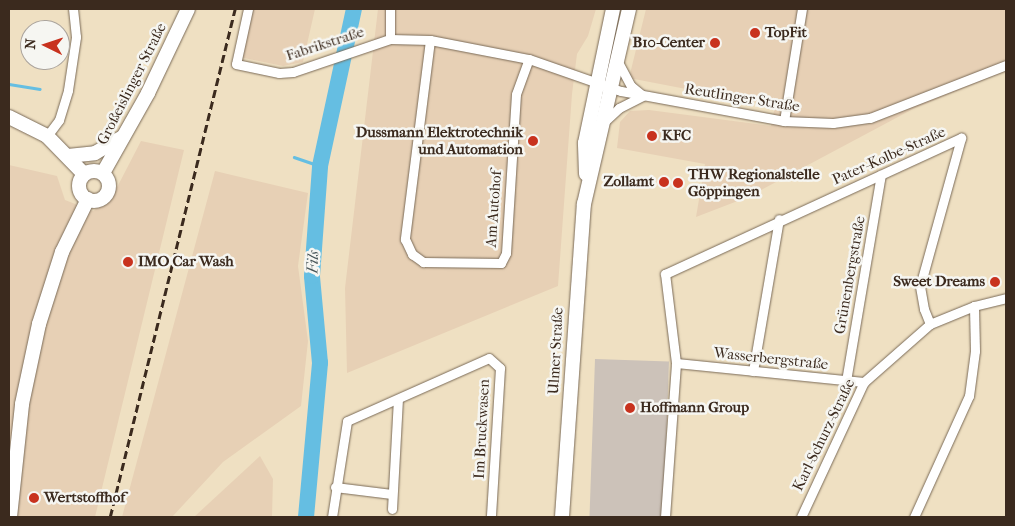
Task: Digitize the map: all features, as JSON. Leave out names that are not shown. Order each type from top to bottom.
[{"type":"main road","name":"Großeislinger Straße","points":[[103,174],[126,135],[188,9]]},
{"type":"main road","name":"Ulmer Straße","points":[[587,187],[585,143],[595,84],[613,9]]},
{"type":"main road","name":"Ulmer Straße","points":[[562,517],[575,309],[587,187],[609,87],[629,9]]},
{"type":"main road","points":[[9,117],[47,136],[84,174]]},
{"type":"main road","points":[[68,156],[95,153],[126,135]]},
{"type":"main road","points":[[94,170],[103,174],[108,181],[108,191],[98,200],[88,199],[79,188],[84,174],[94,170]]},
{"type":"main road","points":[[10,517],[21,412],[39,324],[62,252],[88,199]]},
{"type":"street","points":[[47,136],[59,120],[68,90],[76,37],[73,9]]},
{"type":"street","name":"Fabrikstraße","points":[[248,9],[236,64],[279,72],[314,64],[368,44],[390,39]]},
{"type":"street","points":[[390,9],[390,39],[430,40],[529,59],[595,84],[609,87]]},
{"type":"street","points":[[784,121],[802,9]]},
{"type":"street","name":"Am Autohof","points":[[430,40],[405,239],[412,254],[423,262],[501,263],[506,253],[516,94],[529,59]]},
{"type":"street","points":[[602,124],[619,108],[643,96],[631,86],[616,59]]},
{"type":"street","name":"Reutlinger Straße","points":[[609,87],[643,96],[784,121],[833,123],[870,118],[1006,65]]},
{"type":"street","name":"Pater-Kolbe-Straße","points":[[676,363],[665,274],[961,138],[920,286],[924,309],[930,324]]},
{"type":"street","name":"Grünenbergstraße","points":[[846,381],[881,174]]},
{"type":"street","points":[[753,371],[779,220]]},
{"type":"street","name":"Karl-Schurz-Straße","points":[[801,517],[864,382],[930,324],[974,306],[1006,298]]},
{"type":"street","points":[[914,517],[969,396],[975,351],[974,306]]},
{"type":"street","name":"Im Bruckwasen","points":[[332,517],[335,487],[347,421],[489,358],[500,368],[491,517]]},
{"type":"street","points":[[665,517],[676,363]]},
{"type":"street","name":"Wasserbergstraße","points":[[676,363],[864,382]]},
{"type":"street","points":[[392,509],[398,399]]},
{"type":"street","points":[[335,487],[392,494]]},
{"type":"shaded area","points":[[244,9],[315,9],[303,62],[283,66],[234,56]]},
{"type":"shaded area","points":[[378,9],[596,9],[588,36],[577,54],[572,94],[558,286],[347,373],[345,288]]},
{"type":"shaded area","points":[[646,9],[1006,9],[1006,71],[913,109],[748,197],[696,217],[705,164],[617,148],[620,122],[630,111],[649,110],[771,126],[775,106],[629,78]]},
{"type":"shaded area","points":[[141,141],[184,150],[95,517],[9,517],[9,165],[57,176],[65,200],[93,211],[111,199]]},
{"type":"shaded area","points":[[215,171],[308,193],[298,266],[308,341],[301,406],[223,462],[172,517],[122,517]]},
{"type":"shaded area","points":[[595,359],[669,362],[664,517],[589,517]]},
{"type":"shaded area","points":[[260,456],[273,479],[272,517],[194,517]]},
{"type":"waterway","name":"Fils","points":[[306,517],[320,363],[312,276],[320,166],[354,9]]},
{"type":"waterway","points":[[9,84],[40,89]]},
{"type":"waterway","points":[[294,157],[320,166]]},
{"type":"railway","points":[[110,517],[235,9]]},
{"type":"place","name":"TopFit","points":[[755,33]]},
{"type":"place","name":"B10-Center","points":[[715,43]]},
{"type":"place","name":"KFC","points":[[652,136]]},
{"type":"place","name":"Dussmann Elektrotechnik und Automation","points":[[533,141]]},
{"type":"place","name":"Zollamt","points":[[664,182]]},
{"type":"place","name":"THW Regionalstelle Göppingen","points":[[678,183]]},
{"type":"place","name":"IMO Car Wash","points":[[128,262]]},
{"type":"place","name":"Sweet Dreams","points":[[995,282]]},
{"type":"place","name":"Hoffmann Group","points":[[630,408]]},
{"type":"place","name":"Wertstoffhof","points":[[34,498]]}]
